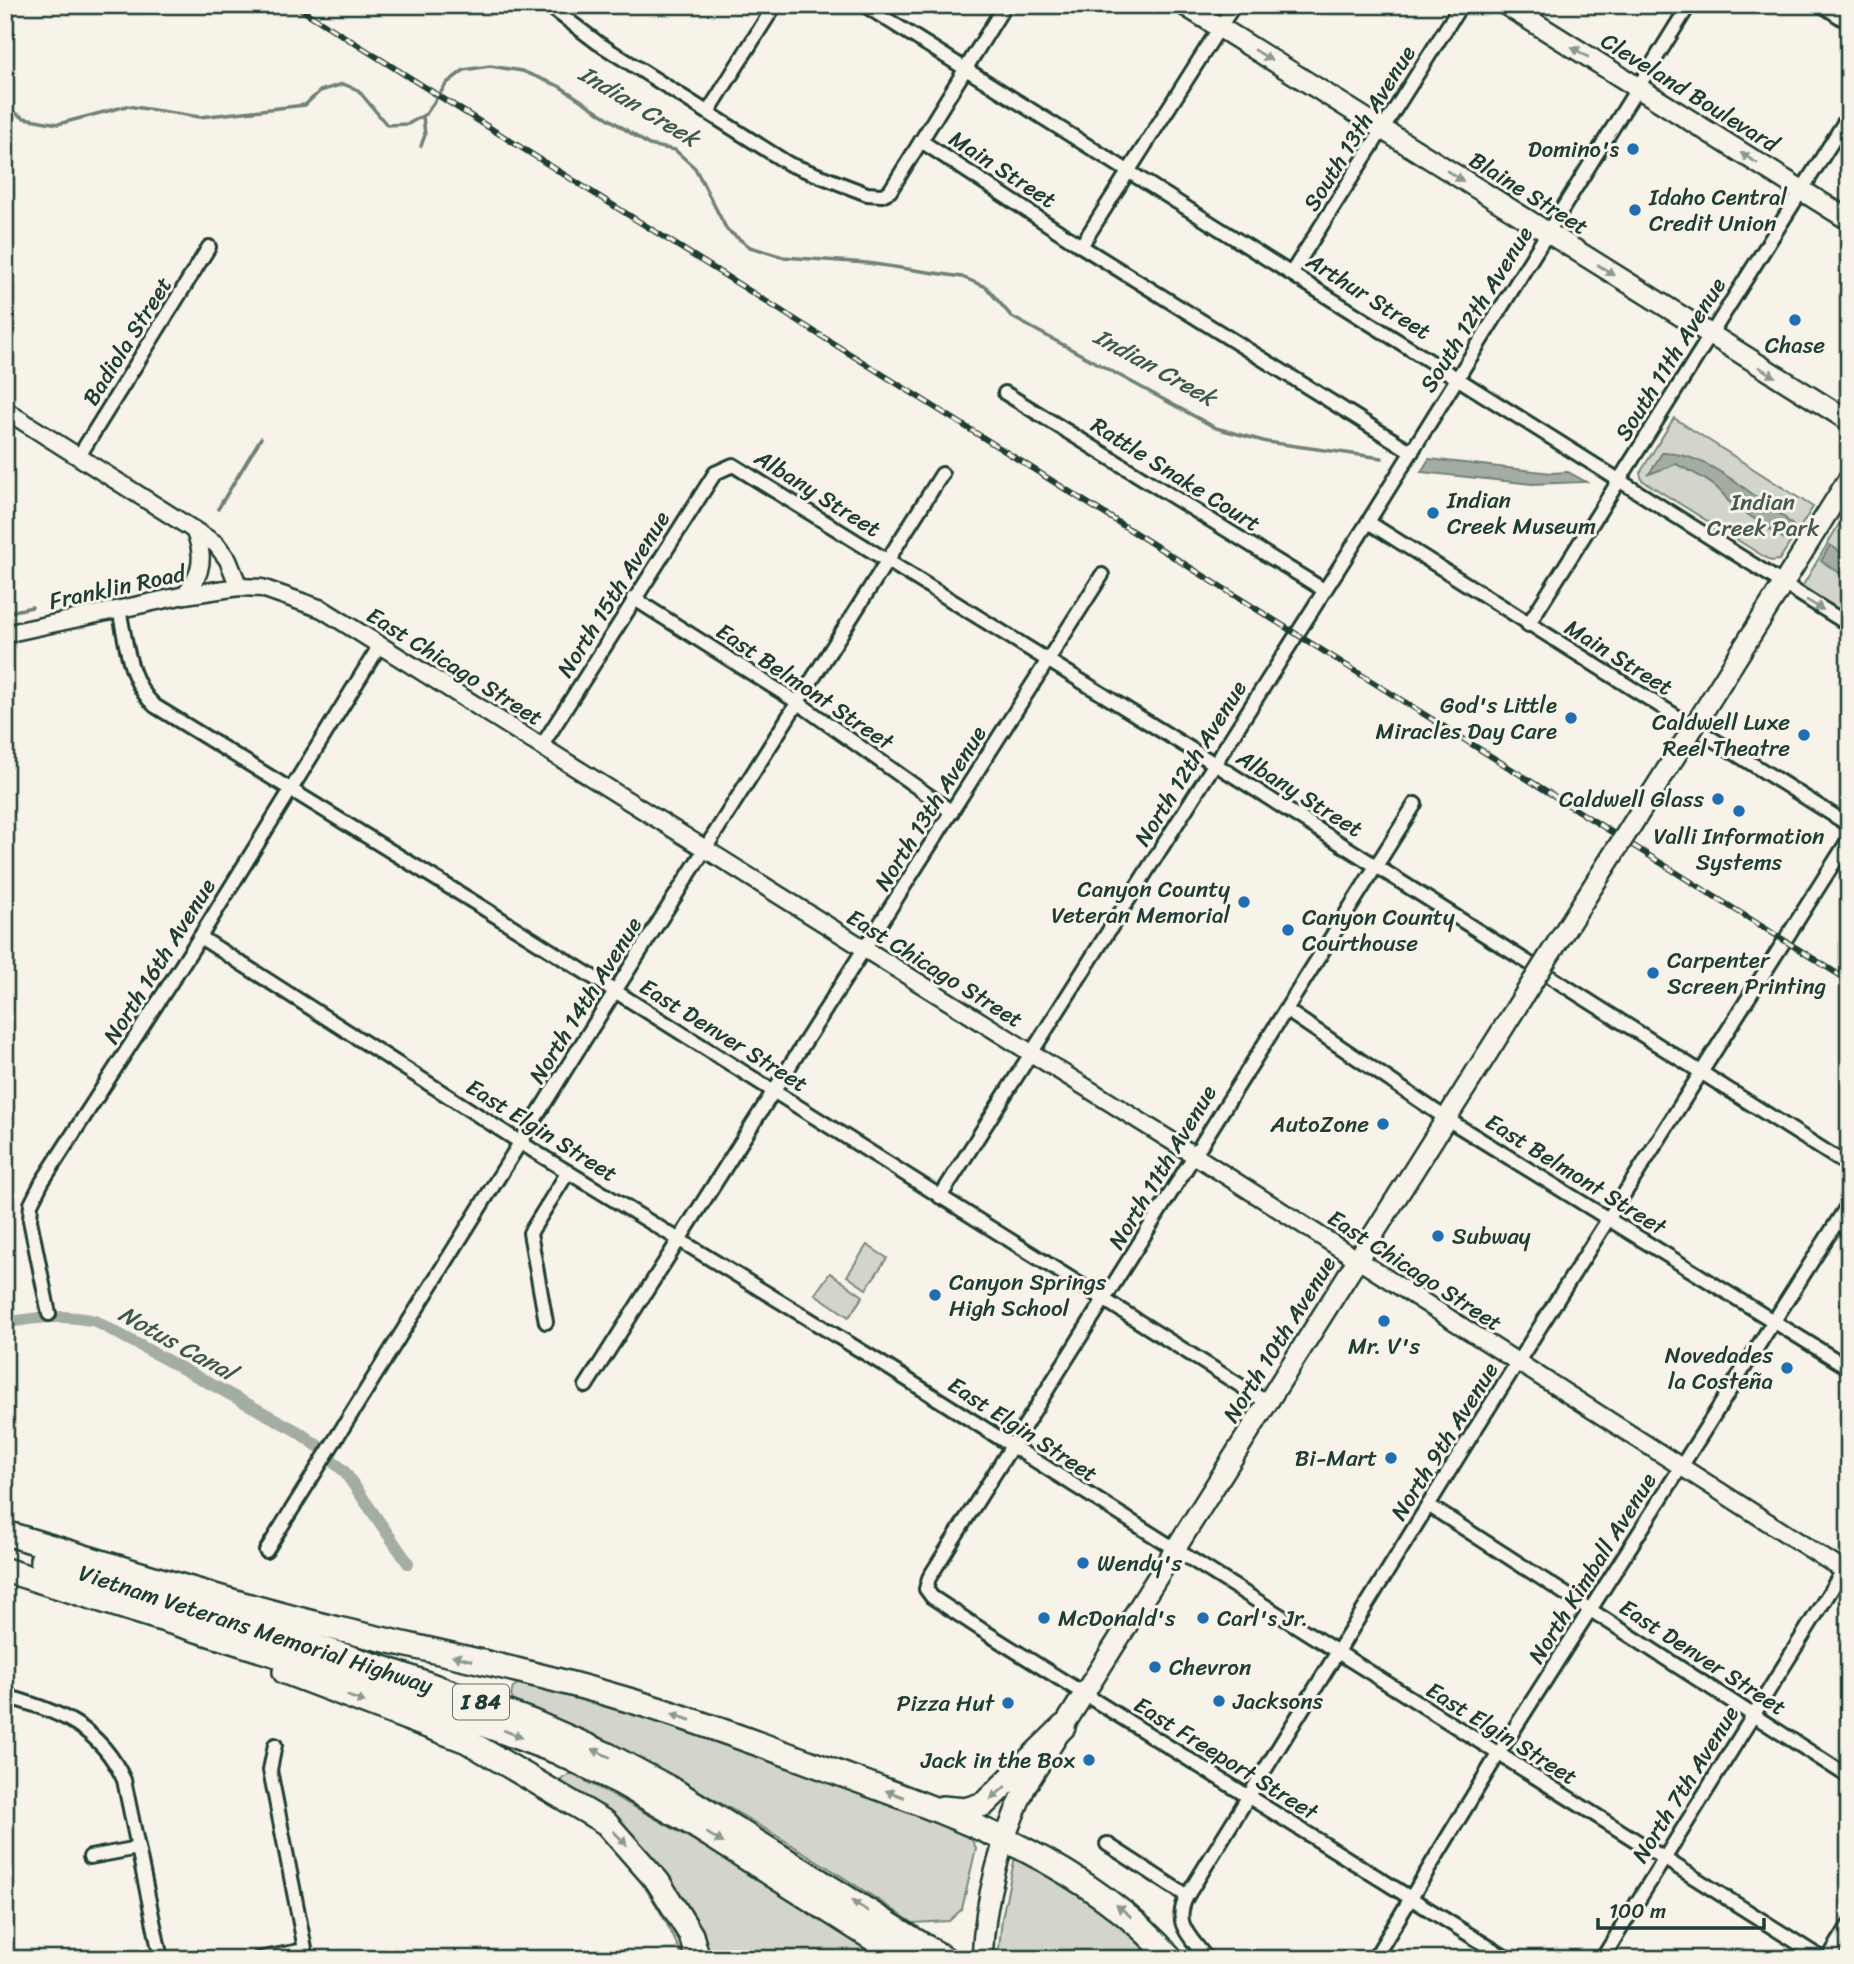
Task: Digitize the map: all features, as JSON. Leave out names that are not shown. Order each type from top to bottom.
[{"type":"highway","points":[[5,1533],[278,1613],[632,1701],[924,1805],[1004,1838],[1075,1877],[1119,1907],[1172,1959]]},
{"type":"highway","name":"Vietnam Veterans Memorial Highway","points":[[5,1548],[389,1670],[533,1722],[606,1754],[673,1790],[911,1951]]},
{"type":"highway","name":"Vietnam Veterans Memorial Highway","points":[[5,1570],[395,1692],[555,1751],[621,1783],[911,1951],[945,1959]]},
{"type":"highway","points":[[180,1626],[242,1655],[467,1741],[606,1823],[658,1882],[691,1935],[698,1959]]},
{"type":"highway","points":[[924,1805],[965,1810],[984,1804],[1063,1727]]},
{"type":"main road","name":"Blaine Street","points":[[1184,5],[1709,336],[1849,421]]},
{"type":"main road","name":"Cleveland Boulevard","points":[[1506,5],[1849,220]]},
{"type":"main road","name":"North 10th Avenue","points":[[982,1959],[986,1904],[1004,1838],[1026,1786],[1849,478]]},
{"type":"street","points":[[708,112],[775,5]]},
{"type":"street","name":"Arthur Street","points":[[864,5],[1458,376],[1849,625]]},
{"type":"street","points":[[921,141],[1005,5]]},
{"type":"street","points":[[1081,246],[1234,5]]},
{"type":"street","name":"South 13th Avenue","points":[[1292,272],[1461,5]]},
{"type":"street","name":"South 12th Avenue","points":[[1296,635],[1689,5]]},
{"type":"street","points":[[1822,5],[1849,23]]},
{"type":"street","name":"Main Street","points":[[553,7],[598,44],[789,164],[867,194],[882,195],[890,191],[921,141],[1081,246],[1412,452]]},
{"type":"street","name":"South 11th Avenue","points":[[1528,625],[1849,115]]},
{"type":"street","name":"Badiola Street","points":[[79,457],[209,247]]},
{"type":"street","name":"Rattle Snake Court","points":[[1005,393],[1324,590]]},
{"type":"street","points":[[5,410],[216,544],[228,560],[239,587]]},
{"type":"street","name":"Albany Street","points":[[723,467],[733,466],[1048,660],[1849,1166]]},
{"type":"street","name":"North 15th Avenue","points":[[541,747],[715,473],[723,467]]},
{"type":"street","name":"North 14th Avenue","points":[[267,1550],[615,991],[942,474]]},
{"type":"street","name":"Main Street","points":[[1368,522],[1849,825]]},
{"type":"street","points":[[185,595],[195,583],[202,556],[194,528]]},
{"type":"street","name":"North 13th Avenue","points":[[586,1386],[1102,575]]},
{"type":"street","name":"Franklin Road","points":[[5,634],[185,595],[239,587]]},
{"type":"street","name":"East Chicago Street","points":[[239,587],[262,588],[308,601],[1194,1155],[1518,1364],[1847,1569]]},
{"type":"street","name":"East Belmont Street","points":[[634,598],[797,702],[952,812]]},
{"type":"street","name":"East Denver Street","points":[[119,610],[134,679],[142,694],[155,706],[290,787],[1268,1404]]},
{"type":"street","name":"North 12th Avenue","points":[[940,1197],[1296,635]]},
{"type":"street","name":"North 16th Avenue","points":[[49,1314],[30,1220],[31,1204],[42,1182],[200,937],[380,645]]},
{"type":"street","name":"North 11th Avenue","points":[[926,1589],[929,1578],[1415,804]]},
{"type":"street","name":"North 9th Avenue","points":[[1187,1896],[1428,1505],[1849,839]]},
{"type":"street","name":"East Elgin Street","points":[[200,937],[568,1172],[1825,1959]]},
{"type":"street","name":"East Belmont Street","points":[[1286,1010],[1447,1119],[1849,1368]]},
{"type":"street","points":[[546,1322],[530,1233],[568,1172]]},
{"type":"street","name":"North Kimball Avenue","points":[[1374,1959],[1497,1756],[1849,1203]]},
{"type":"street","name":"East Denver Street","points":[[1428,1505],[1849,1777]]},
{"type":"street","name":"North 7th Avenue","points":[[1602,1959],[1752,1715],[1847,1569]]},
{"type":"street","name":"East Freeport Street","points":[[926,1589],[940,1603],[1508,1959]]},
{"type":"street","points":[[5,1696],[67,1717],[97,1737],[115,1761],[124,1780],[161,1959]]},
{"type":"street","points":[[258,1959],[306,1954],[271,1775],[275,1745]]},
{"type":"street","points":[[1107,1844],[1187,1896],[1180,1910],[1181,1923],[1207,1959]]},
{"type":"street","points":[[90,1857],[138,1848]]},
{"type":"street","points":[[1825,1959],[1849,1925]]},
{"type":"green space","name":"Indian Creek Park","points":[[1674,418],[1813,507],[1779,560],[1771,561],[1642,480],[1640,473]]},
{"type":"green space","name":"Indian Creek Park","points":[[1839,524],[1849,529],[1849,618],[1802,587]]},
{"type":"green space","points":[[867,1245],[887,1258],[866,1289],[847,1276]]},
{"type":"green space","points":[[830,1273],[863,1296],[849,1317],[815,1294]]},
{"type":"green space","points":[[523,1680],[613,1703],[944,1821],[969,1835],[976,1848],[962,1909],[949,1921],[913,1923],[720,1802],[620,1750],[515,1703],[511,1696],[513,1687]]},
{"type":"green space","points":[[571,1774],[685,1835],[759,1879],[868,1948],[871,1959],[683,1959],[645,1888],[613,1846],[558,1786],[563,1778]]},
{"type":"green space","points":[[1022,1855],[1112,1915],[1157,1959],[998,1959],[1002,1918],[1015,1857]]},
{"type":"shaded area","points":[[1662,453],[1695,459],[1741,486],[1794,527],[1786,540],[1728,501],[1712,484],[1676,464],[1649,474]]},
{"type":"shaded area","points":[[1429,459],[1552,473],[1568,472],[1586,482],[1532,484],[1421,472]]},
{"type":"shaded area","points":[[1830,545],[1846,559],[1849,579],[1821,561]]},
{"type":"waterway","name":"Indian Creek","points":[[5,107],[24,118],[58,124],[127,106],[200,117],[305,105],[320,91],[343,84],[358,90],[387,125],[408,124],[426,114],[447,83],[464,70],[490,66],[522,71],[559,86],[649,145],[675,150],[695,168],[727,230],[750,247],[783,257],[867,263],[962,277],[986,287],[1012,317],[1216,428],[1267,442],[1382,458]]},
{"type":"waterway","points":[[421,146],[425,135],[423,116]]},
{"type":"waterway","points":[[218,509],[261,438]]},
{"type":"waterway","points":[[5,613],[32,607]]},
{"type":"waterway","name":"Notus Canal","points":[[5,1323],[50,1317],[95,1321],[297,1431],[318,1446]]},
{"type":"waterway","name":"Notus Canal","points":[[328,1457],[344,1471],[408,1563]]},
{"type":"railway","points":[[294,5],[1849,981]]},
{"type":"place","name":"Domino's","points":[[1633,149]]},
{"type":"place","name":"Idaho Central Credit Union","points":[[1635,210]]},
{"type":"place","name":"Chase","points":[[1795,320]]},
{"type":"place","name":"Indian Creek Museum","points":[[1433,513]]},
{"type":"place","name":"God's Little Miracles Day Care","points":[[1571,718]]},
{"type":"place","name":"Caldwell Luxe Reel Theatre","points":[[1804,735]]},
{"type":"place","name":"Caldwell Glass","points":[[1718,799]]},
{"type":"place","name":"Valli Information Systems","points":[[1739,811]]},
{"type":"place","name":"Canyon County Veteran Memorial","points":[[1244,902]]},
{"type":"place","name":"Canyon County Courthouse","points":[[1288,930]]},
{"type":"place","name":"Carpenter Screen Printing","points":[[1653,973]]},
{"type":"place","name":"AutoZone","points":[[1383,1124]]},
{"type":"place","name":"Subway","points":[[1438,1236]]},
{"type":"place","name":"Canyon Springs High School","points":[[935,1295]]},
{"type":"place","name":"Mr. V's","points":[[1384,1321]]},
{"type":"place","name":"Novedades la Costeña","points":[[1787,1368]]},
{"type":"place","name":"Bi-Mart","points":[[1391,1458]]},
{"type":"place","name":"Wendy's","points":[[1083,1563]]},
{"type":"place","name":"McDonald's","points":[[1044,1618]]},
{"type":"place","name":"Carl's Jr.","points":[[1203,1618]]},
{"type":"place","name":"Chevron","points":[[1155,1667]]},
{"type":"place","name":"Jacksons","points":[[1219,1701]]},
{"type":"place","name":"Pizza Hut","points":[[1008,1703]]},
{"type":"place","name":"Jack in the Box","points":[[1089,1760]]}]
